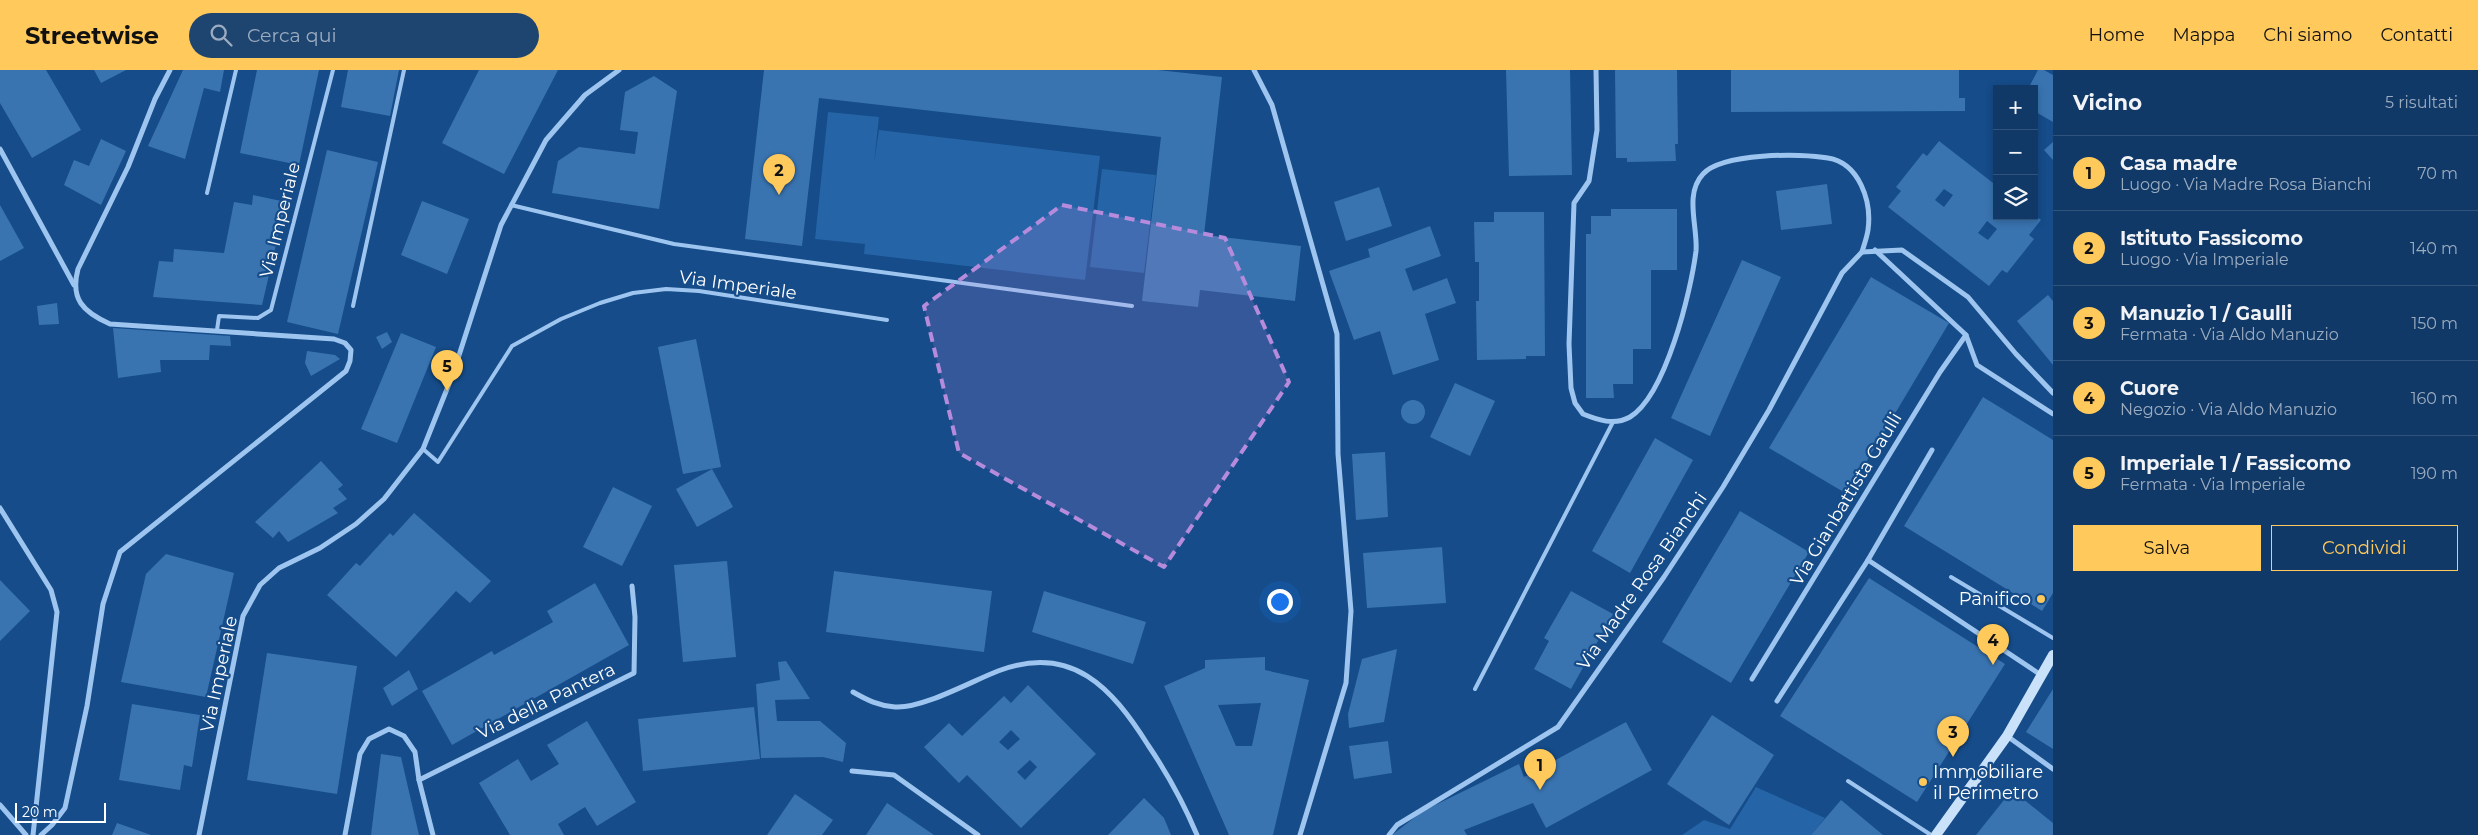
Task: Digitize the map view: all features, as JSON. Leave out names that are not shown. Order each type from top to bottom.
[{"type":"street","points":[[74,284],[78,269],[128,167],[155,99],[170,70]]},
{"type":"street","name":"Via Imperiale","points":[[199,835],[243,616],[260,585],[279,568],[320,548],[356,524],[384,499],[423,449],[453,374],[501,225],[511,205],[546,140],[585,95],[619,70]]},
{"type":"street","points":[[1254,70],[1272,105],[1337,334],[1338,454],[1351,611],[1346,683],[1300,835]]},
{"type":"street","points":[[1596,70],[1597,130],[1589,180],[1574,203],[1570,335],[1571,388],[1575,403],[1583,414],[1613,422],[1629,417],[1641,408],[1670,353],[1686,307],[1696,249],[1694,194],[1697,182],[1713,166],[1722,162],[1763,157],[1818,156],[1836,159],[1856,176],[1865,192],[1868,210],[1868,230],[1862,252],[1902,250],[1968,297],[2016,354],[2053,393]]},
{"type":"street","points":[[0,149],[74,284],[77,296],[96,318],[110,324],[334,338],[345,343],[350,350],[350,361],[346,371],[120,552],[103,604],[87,706],[65,808],[52,825],[41,835]]},
{"type":"street","points":[[1875,250],[1966,335],[1977,365],[2053,414]]},
{"type":"street","name":"Via Madre Rosa Bianchi","points":[[1389,835],[1397,825],[1558,727],[1570,707],[1664,577],[1723,487],[1769,410],[1842,273],[1862,252]]},
{"type":"street","name":"Via Gianbattista Gaulli","points":[[1752,679],[1940,372],[1966,335]]},
{"type":"street","points":[[1777,701],[1868,560],[1932,450]]},
{"type":"street","points":[[0,508],[51,590],[57,612],[33,835]]},
{"type":"street","points":[[1868,560],[2041,674]]},
{"type":"street","name":"Via della Pantera","points":[[419,780],[634,673],[635,617],[632,586]]},
{"type":"street","points":[[1936,835],[2007,736],[2053,655]]},
{"type":"street","points":[[853,692],[872,703],[897,707],[924,701],[1000,670],[1034,661],[1064,665],[1099,683],[1126,710],[1161,765],[1197,835]]},
{"type":"street","points":[[345,835],[360,754],[369,739],[388,729],[404,736],[415,752],[419,780],[433,835]]},
{"type":"street","points":[[2007,736],[2053,769]]},
{"type":"street","points":[[852,771],[894,775],[978,835]]},
{"type":"street","points":[[0,805],[26,835]]},
{"type":"lane","points":[[206,193],[236,70]]},
{"type":"lane","name":"Via Imperiale","points":[[217,330],[219,316],[258,318],[271,310],[333,70]]},
{"type":"lane","points":[[353,306],[404,70]]},
{"type":"lane","points":[[511,205],[674,244],[1132,306]]},
{"type":"lane","name":"Via Imperiale","points":[[423,449],[438,462],[512,346],[561,319],[600,303],[633,293],[666,289],[699,290],[887,320]]},
{"type":"lane","points":[[1475,689],[1613,422]]},
{"type":"lane","points":[[1951,577],[2053,638]]},
{"type":"lane","points":[[1848,781],[1931,835]]},
{"type":"highlighted area","points":[[1062,205],[1225,238],[1289,382],[1164,567],[959,453],[924,306]]},
{"type":"shaded area","points":[[828,112],[879,117],[874,163],[879,130],[1100,156],[1085,280],[864,254],[865,244],[815,239]]},
{"type":"shaded area","points":[[1102,169],[1156,175],[1144,273],[1090,267]]},
{"type":"shaded area","points":[[1756,787],[1825,818],[1811,835],[1682,835],[1704,820],[1730,829]]},
{"type":"building","points":[[0,70],[46,70],[81,130],[32,158],[0,103]]},
{"type":"building","points":[[94,70],[126,70],[101,83]]},
{"type":"building","points":[[183,70],[224,70],[220,92],[204,88],[185,159],[148,146]]},
{"type":"building","points":[[257,70],[319,70],[299,165],[240,153]]},
{"type":"building","points":[[348,70],[399,70],[390,116],[341,107]]},
{"type":"building","points":[[479,70],[558,70],[504,174],[442,143]]},
{"type":"building","points":[[764,70],[1158,70],[1222,77],[1204,235],[1301,246],[1295,301],[1200,290],[1198,307],[1142,301],[1161,137],[819,98],[802,246],[745,239]]},
{"type":"building","points":[[1506,70],[1570,70],[1572,175],[1509,176]]},
{"type":"building","points":[[1615,70],[1677,70],[1678,144],[1675,144],[1676,161],[1627,162],[1627,158],[1616,158]]},
{"type":"building","points":[[1731,70],[1959,70],[1959,98],[1965,98],[1965,111],[1731,112]]},
{"type":"building","points":[[2038,70],[2044,70],[2053,75],[2053,122],[2038,113],[2038,85],[2030,85]]},
{"type":"building","points":[[654,76],[677,91],[659,209],[552,193],[558,161],[579,147],[635,154],[638,132],[620,130],[625,92]]},
{"type":"building","points":[[101,139],[126,151],[101,205],[64,185],[74,160],[89,166]]},
{"type":"building","points":[[1939,141],[1993,183],[1993,220],[2038,220],[2038,218],[2041,220],[2029,235],[2034,239],[2007,273],[2002,270],[1989,286],[1888,207],[1901,191],[1896,187],[1923,153],[1927,156]],"holes":[[[1944,189],[1953,195],[1944,207],[1935,200]],[[1987,221],[1997,229],[1988,240],[1978,233]]]},
{"type":"building","points":[[2053,142],[2053,160],[2044,150]]},
{"type":"building","points":[[327,150],[378,162],[338,334],[287,322]]},
{"type":"building","points":[[1827,184],[1832,224],[1781,230],[1776,191]]},
{"type":"building","points":[[1379,187],[1392,226],[1346,241],[1334,202]]},
{"type":"building","points":[[253,195],[286,202],[262,305],[153,297],[159,261],[173,262],[174,249],[224,253],[234,202],[252,205]]},
{"type":"building","points":[[422,201],[469,219],[447,274],[401,255]]},
{"type":"building","points":[[0,205],[24,248],[0,261]]},
{"type":"building","points":[[1611,209],[1677,209],[1677,270],[1651,270],[1651,349],[1633,349],[1633,384],[1613,384],[1614,398],[1586,398],[1586,234],[1591,234],[1591,216],[1611,216]]},
{"type":"building","points":[[1494,212],[1544,212],[1545,356],[1526,356],[1526,359],[1477,360],[1476,301],[1479,301],[1479,262],[1475,262],[1474,222],[1494,222]]},
{"type":"building","points":[[1430,226],[1441,256],[1405,269],[1413,291],[1447,278],[1456,303],[1425,314],[1439,360],[1393,375],[1380,331],[1354,340],[1329,271],[1370,257],[1368,249]]},
{"type":"building","points":[[1742,260],[1781,277],[1710,436],[1671,418]]},
{"type":"building","points":[[1871,277],[1949,323],[1847,494],[1769,448]]},
{"type":"building","points":[[2048,295],[2053,301],[2053,365],[2017,321]]},
{"type":"building","points":[[57,303],[59,324],[39,325],[37,306]]},
{"type":"building","points":[[113,328],[230,336],[231,346],[210,345],[209,360],[160,360],[161,372],[118,378]]},
{"type":"building","points":[[387,332],[392,342],[382,349],[376,337]]},
{"type":"building","points":[[401,333],[436,347],[397,443],[361,429]]},
{"type":"building","points":[[696,339],[721,467],[683,474],[658,347]]},
{"type":"building","points":[[307,351],[335,355],[340,359],[311,376],[305,363]]},
{"type":"building","points":[[1455,383],[1495,401],[1470,456],[1430,437]]},
{"type":"building","points":[[1983,397],[2053,440],[2053,593],[2042,611],[1904,526]]},
{"type":"building","points":[[1413,400],[1421,404],[1425,412],[1421,420],[1413,424],[1405,420],[1401,412],[1405,404]]},
{"type":"building","points":[[1655,438],[1693,460],[1630,573],[1592,551]]},
{"type":"building","points":[[1385,452],[1388,517],[1356,520],[1352,454]]},
{"type":"building","points":[[321,461],[343,485],[338,489],[347,499],[333,508],[338,513],[288,542],[279,531],[273,538],[255,522]]},
{"type":"building","points":[[712,469],[733,507],[697,527],[676,489]]},
{"type":"building","points":[[613,487],[652,506],[622,566],[583,547]]},
{"type":"building","points":[[1740,511],[1809,552],[1731,683],[1662,642]]},
{"type":"building","points":[[414,513],[491,581],[470,603],[456,591],[396,657],[327,595],[356,563],[360,566],[390,533],[393,536]]},
{"type":"building","points":[[1442,547],[1446,603],[1367,608],[1363,553]]},
{"type":"building","points":[[166,554],[234,573],[206,697],[121,682],[146,574]]},
{"type":"building","points":[[727,561],[736,657],[683,662],[674,565]]},
{"type":"building","points":[[834,571],[992,591],[984,652],[826,632]]},
{"type":"building","points":[[1869,578],[2005,664],[1917,802],[1780,716]]},
{"type":"building","points":[[0,580],[30,611],[0,641]]},
{"type":"building","points":[[595,583],[629,645],[452,745],[422,691],[492,651],[494,655],[553,622],[547,611]]},
{"type":"building","points":[[1044,591],[1146,622],[1133,664],[1032,632]]},
{"type":"building","points":[[1571,591],[1613,614],[1571,689],[1534,669],[1549,641],[1544,638]]},
{"type":"building","points":[[1397,649],[1384,722],[1349,728],[1348,714],[1362,659]]},
{"type":"building","points":[[267,653],[357,666],[337,794],[247,780]]},
{"type":"building","points":[[1265,657],[1265,670],[1309,680],[1273,835],[1229,835],[1164,686],[1205,668],[1205,660]],"holes":[[[1261,703],[1252,746],[1236,746],[1218,705]]]},
{"type":"building","points":[[786,661],[810,699],[775,700],[777,721],[820,721],[846,743],[843,762],[823,757],[761,758],[756,684],[780,680],[778,662]]},
{"type":"building","points":[[409,670],[418,689],[392,706],[383,688]]},
{"type":"building","points":[[1028,685],[1096,754],[1021,828],[967,775],[959,783],[924,747],[949,723],[962,736],[1004,696],[1011,703]],"holes":[[[1011,730],[1020,739],[1008,750],[999,742]],[[1030,760],[1037,767],[1025,780],[1017,772]]]},
{"type":"building","points":[[2053,689],[2053,749],[2026,732]]},
{"type":"building","points":[[132,704],[200,715],[192,767],[184,765],[180,790],[119,780]]},
{"type":"building","points":[[754,707],[760,759],[643,771],[638,719]]},
{"type":"building","points":[[1712,715],[1774,755],[1729,825],[1667,784]]},
{"type":"building","points":[[587,721],[636,802],[597,826],[585,807],[558,824],[564,835],[510,835],[479,783],[518,759],[531,781],[559,764],[547,745]]},
{"type":"building","points":[[1626,722],[1652,770],[1546,828],[1533,803],[1464,830],[1467,835],[1392,835],[1423,811],[1519,764],[1524,777]]},
{"type":"building","points":[[1388,741],[1392,773],[1354,779],[1349,746]]},
{"type":"building","points":[[381,754],[401,757],[419,835],[371,835]]},
{"type":"building","points":[[2012,790],[2053,823],[2053,835],[1976,835]]},
{"type":"building","points":[[795,794],[833,820],[822,835],[767,835]]},
{"type":"building","points":[[1144,798],[1164,818],[1171,835],[1108,835]]},
{"type":"building","points":[[1841,800],[1883,835],[1811,835]]},
{"type":"building","points":[[887,803],[934,835],[866,835]]},
{"type":"building","points":[[117,823],[151,835],[112,835]]},
{"type":"place","name":"Istituto Fassicomo","points":[[779,195]]},
{"type":"place","name":"Imperiale 1 / Fassicomo","points":[[447,391]]},
{"type":"place","name":"Panifico","points":[[2041,599]]},
{"type":"place","name":"Cuore","points":[[1993,665]]},
{"type":"place","name":"Manuzio 1 / Gaulli","points":[[1953,757]]},
{"type":"place","name":"Immobiliare il Perimetro","points":[[1923,782]]},
{"type":"place","name":"Casa madre","points":[[1540,790]]}]
